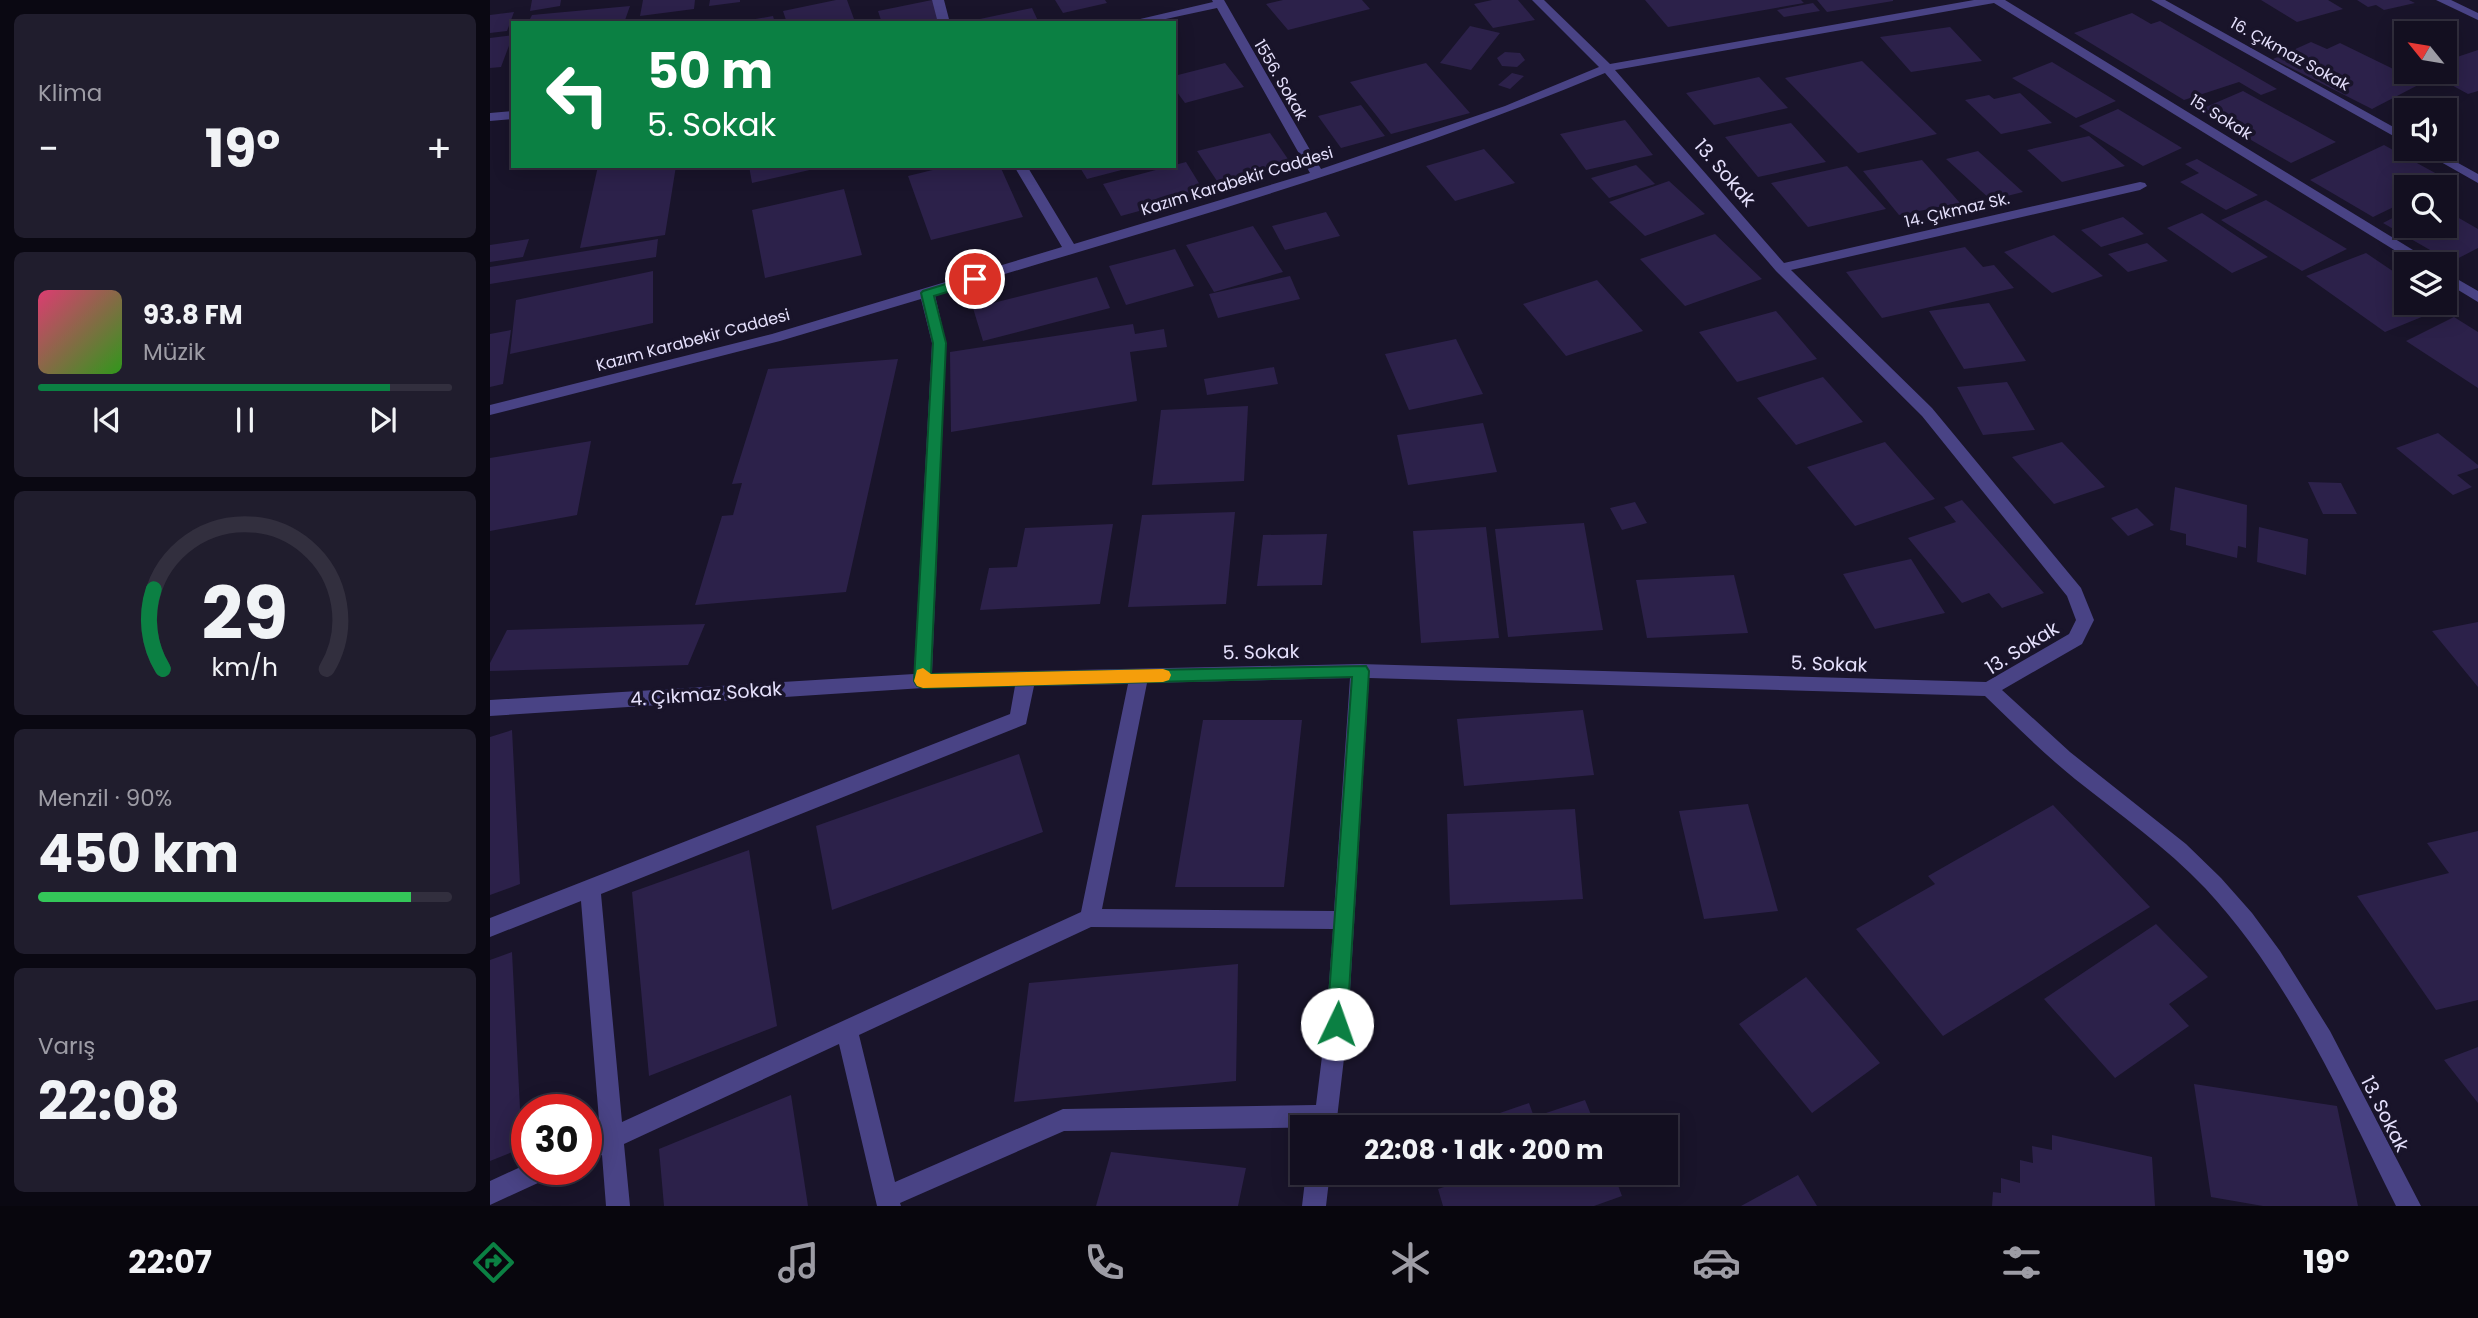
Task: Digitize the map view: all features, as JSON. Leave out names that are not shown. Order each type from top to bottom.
[{"type":"street","points":[[938,0],[943,21]]},
{"type":"street","name":"13. Sokak","points":[[1538,0],[1607,68],[1781,268],[1927,412],[2075,593],[2085,620],[2076,639],[1989,690],[2062,757],[2166,839],[2213,882],[2247,922],[2310,1016],[2409,1206]]},
{"type":"street","name":"Kazım Karabekir Caddesi","points":[[490,410],[775,338],[1318,175],[1497,113],[1607,68],[1663,56],[1996,0]]},
{"type":"street","name":"15. Sokak","points":[[1996,0],[2406,252]]},
{"type":"street","name":"16. Çıkmaz Sokak","points":[[2157,0],[2394,132]]},
{"type":"street","points":[[2442,0],[2478,17]]},
{"type":"street","points":[[1138,21],[1219,2]]},
{"type":"street","name":"1556. Sokak","points":[[1219,2],[1318,175]]},
{"type":"street","points":[[490,117],[511,115]]},
{"type":"street","points":[[2446,161],[2478,179]]},
{"type":"street","points":[[1021,168],[1071,250]]},
{"type":"street","name":"14. Çıkmaz Sk.","points":[[1781,268],[2140,186]]},
{"type":"street","points":[[2457,283],[2478,296]]},
{"type":"street","points":[[923,681],[939,343],[927,293]]},
{"type":"street","points":[[1327,1115],[1337,1024],[1360,671]]},
{"type":"street","name":"5. Sokak","points":[[923,681],[1360,671],[1989,690]]},
{"type":"street","points":[[1090,918],[1139,676]]},
{"type":"street","points":[[490,928],[1019,719],[1026,678]]},
{"type":"street","name":"4. Çıkmaz Sokak","points":[[490,708],[923,681]]},
{"type":"street","points":[[590,889],[618,1206]]},
{"type":"street","points":[[602,1143],[1090,918],[1344,920]]},
{"type":"street","points":[[848,1030],[888,1201],[1063,1120],[1290,1122]]},
{"type":"street","points":[[490,1192],[511,1183]]},
{"type":"street","points":[[1314,1206],[1316,1185]]},
{"type":"building","points":[[532,0],[561,0],[560,6],[530,11]]},
{"type":"building","points":[[643,0],[695,0],[694,9],[640,16]]},
{"type":"building","points":[[710,0],[740,0],[740,2],[709,6]]},
{"type":"building","points":[[847,0],[854,19],[786,21],[783,11]]},
{"type":"building","points":[[932,0],[942,21],[881,21],[878,11]]},
{"type":"building","points":[[1055,0],[1105,0],[1107,3],[1063,13]]},
{"type":"building","points":[[1283,0],[1362,0],[1370,9],[1288,30],[1266,4]]},
{"type":"building","points":[[1492,0],[1518,0],[1535,20],[1493,28],[1474,4]]},
{"type":"building","points":[[1645,0],[1801,0],[1804,3],[1668,27]]},
{"type":"building","points":[[1817,0],[1893,0],[1893,1],[1827,12]]},
{"type":"building","points":[[2261,0],[2328,0],[2343,9],[2297,22]]},
{"type":"building","points":[[2357,0],[2409,0],[2415,3],[2384,10],[2376,5],[2368,7]]},
{"type":"building","points":[[1813,3],[1820,11],[1784,17],[1777,10]]},
{"type":"building","points":[[630,6],[625,21],[529,21],[532,15]]},
{"type":"building","points":[[1032,8],[1038,21],[975,21]]},
{"type":"building","points":[[514,12],[507,31],[490,33],[490,15]]},
{"type":"building","points":[[2132,13],[2151,24],[2160,21],[2277,89],[2261,95],[2239,82],[2184,100],[2074,33]]},
{"type":"building","points":[[773,16],[774,21],[744,21]]},
{"type":"building","points":[[1470,26],[1500,33],[1471,70],[1440,63]]},
{"type":"building","points":[[1950,27],[1982,61],[1911,72],[1880,37]]},
{"type":"building","points":[[511,35],[501,67],[490,68],[490,38]]},
{"type":"building","points":[[2311,42],[2327,49],[2340,43],[2394,69],[2394,84],[2420,84],[2372,109],[2273,59]]},
{"type":"building","points":[[2478,50],[2478,91],[2468,94],[2450,84],[2457,84],[2457,57]]},
{"type":"building","points":[[1505,52],[1520,53],[1525,60],[1517,67],[1502,66],[1497,58]]},
{"type":"building","points":[[1862,61],[1937,134],[1858,153],[1785,78]]},
{"type":"building","points":[[2052,62],[2116,101],[2076,118],[2012,78]]},
{"type":"building","points":[[1225,63],[1244,87],[1185,103],[1176,91],[1176,75]]},
{"type":"building","points":[[1426,63],[1470,113],[1391,134],[1350,82]]},
{"type":"building","points":[[1512,73],[1524,76],[1510,89],[1498,85]]},
{"type":"building","points":[[1759,77],[1788,108],[1714,125],[1686,93]]},
{"type":"building","points":[[2243,91],[2336,142],[2291,163],[2199,110]]},
{"type":"building","points":[[2020,93],[2052,123],[2001,134],[1965,100],[1989,95],[1994,99]]},
{"type":"building","points":[[1361,105],[1385,136],[1341,148],[1318,116]]},
{"type":"building","points":[[2118,109],[2182,148],[2143,166],[2079,126]]},
{"type":"building","points":[[1625,120],[1653,155],[1586,170],[1560,134]]},
{"type":"building","points":[[1791,123],[1826,162],[1758,177],[1725,137]]},
{"type":"building","points":[[1270,133],[1292,165],[1219,184],[1197,151]]},
{"type":"building","points":[[2089,136],[2125,166],[2062,182],[2027,150]]},
{"type":"building","points":[[2384,145],[2394,150],[2394,161],[2413,161],[2439,175],[2394,175],[2394,207],[2373,217],[2310,180]]},
{"type":"building","points":[[1484,149],[1515,183],[1455,201],[1426,166]]},
{"type":"building","points":[[1978,151],[2023,192],[1991,200],[1946,159]]},
{"type":"building","points":[[2197,159],[2258,195],[2226,210],[2180,182],[2199,173],[2185,164]]},
{"type":"building","points":[[1922,160],[1960,203],[1899,215],[1863,171]]},
{"type":"building","points":[[1186,162],[1205,193],[1121,216],[1103,184],[1163,168],[1176,168],[1176,165]]},
{"type":"building","points":[[1636,165],[1655,184],[1609,198],[1591,178]]},
{"type":"building","points":[[1847,166],[1886,209],[1808,227],[1771,183]]},
{"type":"building","points":[[598,168],[676,168],[665,235],[580,248]]},
{"type":"building","points":[[749,168],[819,168],[752,183]]},
{"type":"building","points":[[941,168],[1001,168],[1023,217],[931,240],[908,176]]},
{"type":"building","points":[[1080,168],[1129,168],[1087,179]]},
{"type":"building","points":[[1669,181],[1705,214],[1645,236],[1609,202]]},
{"type":"building","points":[[844,189],[862,255],[765,278],[752,210]]},
{"type":"building","points":[[2266,200],[2347,249],[2302,271],[2221,220]]},
{"type":"building","points":[[1326,212],[1340,236],[1285,250],[1272,226]]},
{"type":"building","points":[[2202,213],[2268,257],[2232,273],[2167,228]]},
{"type":"building","points":[[2123,217],[2144,234],[2101,247],[2081,230]]},
{"type":"building","points":[[2394,217],[2394,229],[2383,223]]},
{"type":"building","points":[[2457,217],[2478,229],[2478,248],[2457,259],[2457,252],[2434,252],[2409,238],[2457,238]]},
{"type":"building","points":[[1253,226],[1283,272],[1214,292],[1186,245]]},
{"type":"building","points":[[1715,234],[1762,279],[1685,306],[1640,259]]},
{"type":"building","points":[[2054,235],[2103,276],[2052,293],[2004,252]]},
{"type":"building","points":[[529,239],[523,257],[490,262],[490,245]]},
{"type":"building","points":[[658,239],[656,257],[490,284],[490,267]]},
{"type":"building","points":[[2147,243],[2168,261],[2128,272],[2108,254]]},
{"type":"building","points":[[1965,247],[1983,267],[1994,265],[2014,288],[1882,318],[1846,272]]},
{"type":"building","points":[[1175,249],[1194,286],[1126,305],[1109,266]]},
{"type":"building","points":[[2366,253],[2394,272],[2394,315],[2426,315],[2385,332],[2306,276]]},
{"type":"building","points":[[653,271],[653,323],[510,354],[516,300]]},
{"type":"building","points":[[1290,276],[1300,299],[1218,318],[1209,294]]},
{"type":"building","points":[[1097,277],[1110,308],[983,341],[973,308]]},
{"type":"building","points":[[1597,280],[1643,331],[1566,356],[1523,304]]},
{"type":"building","points":[[1989,303],[2026,361],[1964,369],[1929,311]]},
{"type":"building","points":[[1776,311],[1817,359],[1737,382],[1699,332]]},
{"type":"building","points":[[2454,317],[2478,332],[2478,388],[2406,341]]},
{"type":"building","points":[[1133,324],[1135,334],[1164,329],[1167,347],[1130,352],[1137,401],[951,432],[950,352]]},
{"type":"building","points":[[511,330],[503,384],[490,387],[490,334]]},
{"type":"building","points":[[1456,339],[1483,394],[1409,410],[1385,354]]},
{"type":"building","points":[[898,359],[846,592],[695,605],[722,516],[733,515],[742,483],[732,484],[768,369]]},
{"type":"building","points":[[1274,367],[1278,384],[1207,395],[1204,379]]},
{"type":"building","points":[[1823,377],[1863,422],[1796,445],[1757,398]]},
{"type":"building","points":[[2007,382],[2035,430],[1983,435],[1957,387]]},
{"type":"building","points":[[1248,406],[1244,481],[1152,485],[1161,410]]},
{"type":"building","points":[[1483,423],[1497,472],[1408,485],[1397,435]]},
{"type":"building","points":[[2438,433],[2478,465],[2478,468],[2457,475],[2472,487],[2453,495],[2396,448]]},
{"type":"building","points":[[591,441],[577,515],[490,531],[490,458]]},
{"type":"building","points":[[1885,442],[1935,499],[1855,526],[1807,467]]},
{"type":"building","points":[[2062,442],[2105,487],[2054,504],[2012,457]]},
{"type":"building","points":[[2308,482],[2341,483],[2357,514],[2323,514]]},
{"type":"building","points":[[2175,487],[2247,505],[2246,548],[2238,546],[2237,558],[2186,545],[2186,534],[2170,530]]},
{"type":"building","points":[[1962,500],[2044,593],[2002,608],[1989,593],[1962,603],[1908,538],[1956,522],[1944,507]]},
{"type":"building","points":[[1635,502],[1647,523],[1622,530],[1610,508]]},
{"type":"building","points":[[2137,508],[2154,525],[2128,536],[2111,518]]},
{"type":"building","points":[[1235,512],[1226,604],[1128,607],[1142,515]]},
{"type":"building","points":[[1584,523],[1603,630],[1508,637],[1495,529]]},
{"type":"building","points":[[1113,524],[1100,604],[980,610],[989,568],[1017,567],[1025,528]]},
{"type":"building","points":[[1486,527],[1499,638],[1421,643],[1413,531]]},
{"type":"building","points":[[2259,527],[2308,539],[2306,575],[2257,562]]},
{"type":"building","points":[[1327,534],[1322,585],[1257,586],[1263,535]]},
{"type":"building","points":[[1911,559],[1945,613],[1875,629],[1843,574]]},
{"type":"building","points":[[1734,575],[1748,633],[1647,638],[1636,580]]},
{"type":"building","points":[[2478,622],[2478,687],[2432,631]]},
{"type":"building","points":[[705,624],[688,665],[490,671],[490,663],[507,630]]},
{"type":"building","points":[[1583,710],[1594,775],[1464,786],[1457,719]]},
{"type":"building","points":[[1203,720],[1302,720],[1284,887],[1175,887]]},
{"type":"building","points":[[512,730],[520,884],[490,895],[490,737]]},
{"type":"building","points":[[1019,754],[1043,832],[832,910],[816,826]]},
{"type":"building","points":[[1748,804],[1778,911],[1704,919],[1679,811]]},
{"type":"building","points":[[2053,805],[2150,907],[1943,1036],[1856,929],[1935,884],[1928,876]]},
{"type":"building","points":[[1575,809],[1583,899],[1450,905],[1447,814]]},
{"type":"building","points":[[2478,831],[2478,1000],[2436,1010],[2357,896],[2449,873],[2427,843]]},
{"type":"building","points":[[749,850],[777,1026],[649,1076],[632,892]]},
{"type":"building","points":[[2156,924],[2208,977],[2169,1004],[2189,1026],[2115,1078],[2044,999]]},
{"type":"building","points":[[512,952],[519,1094],[511,1094],[511,1152],[490,1161],[490,960]]},
{"type":"building","points":[[1238,964],[1236,1081],[1014,1102],[1029,983]]},
{"type":"building","points":[[1806,977],[1880,1063],[1812,1113],[1739,1024]]},
{"type":"building","points":[[2478,1047],[2478,1103],[2444,1060]]},
{"type":"building","points":[[2194,1084],[2337,1106],[2358,1206],[2263,1206],[2211,1197]]},
{"type":"building","points":[[791,1095],[808,1206],[664,1206],[659,1149]]},
{"type":"building","points":[[1585,1100],[1591,1115],[1540,1115]]},
{"type":"building","points":[[1529,1103],[1533,1115],[1494,1115]]},
{"type":"building","points":[[2052,1135],[2152,1157],[2155,1206],[1992,1206],[1993,1192],[2001,1193],[2001,1178],[2020,1183],[2020,1160],[2033,1163],[2032,1146],[2052,1150]]},
{"type":"building","points":[[1111,1152],[1246,1168],[1238,1206],[1096,1206]]},
{"type":"building","points":[[1798,1175],[1817,1206],[1741,1206]]},
{"type":"building","points":[[1450,1185],[1618,1185],[1622,1196],[1594,1206],[1443,1206],[1438,1189]]},
{"type":"slow traffic","points":[[923,675],[923,681],[1163,675]]},
{"type":"route","points":[[975,279],[927,293],[939,343],[923,681],[1360,671],[1337,1024]]}]
